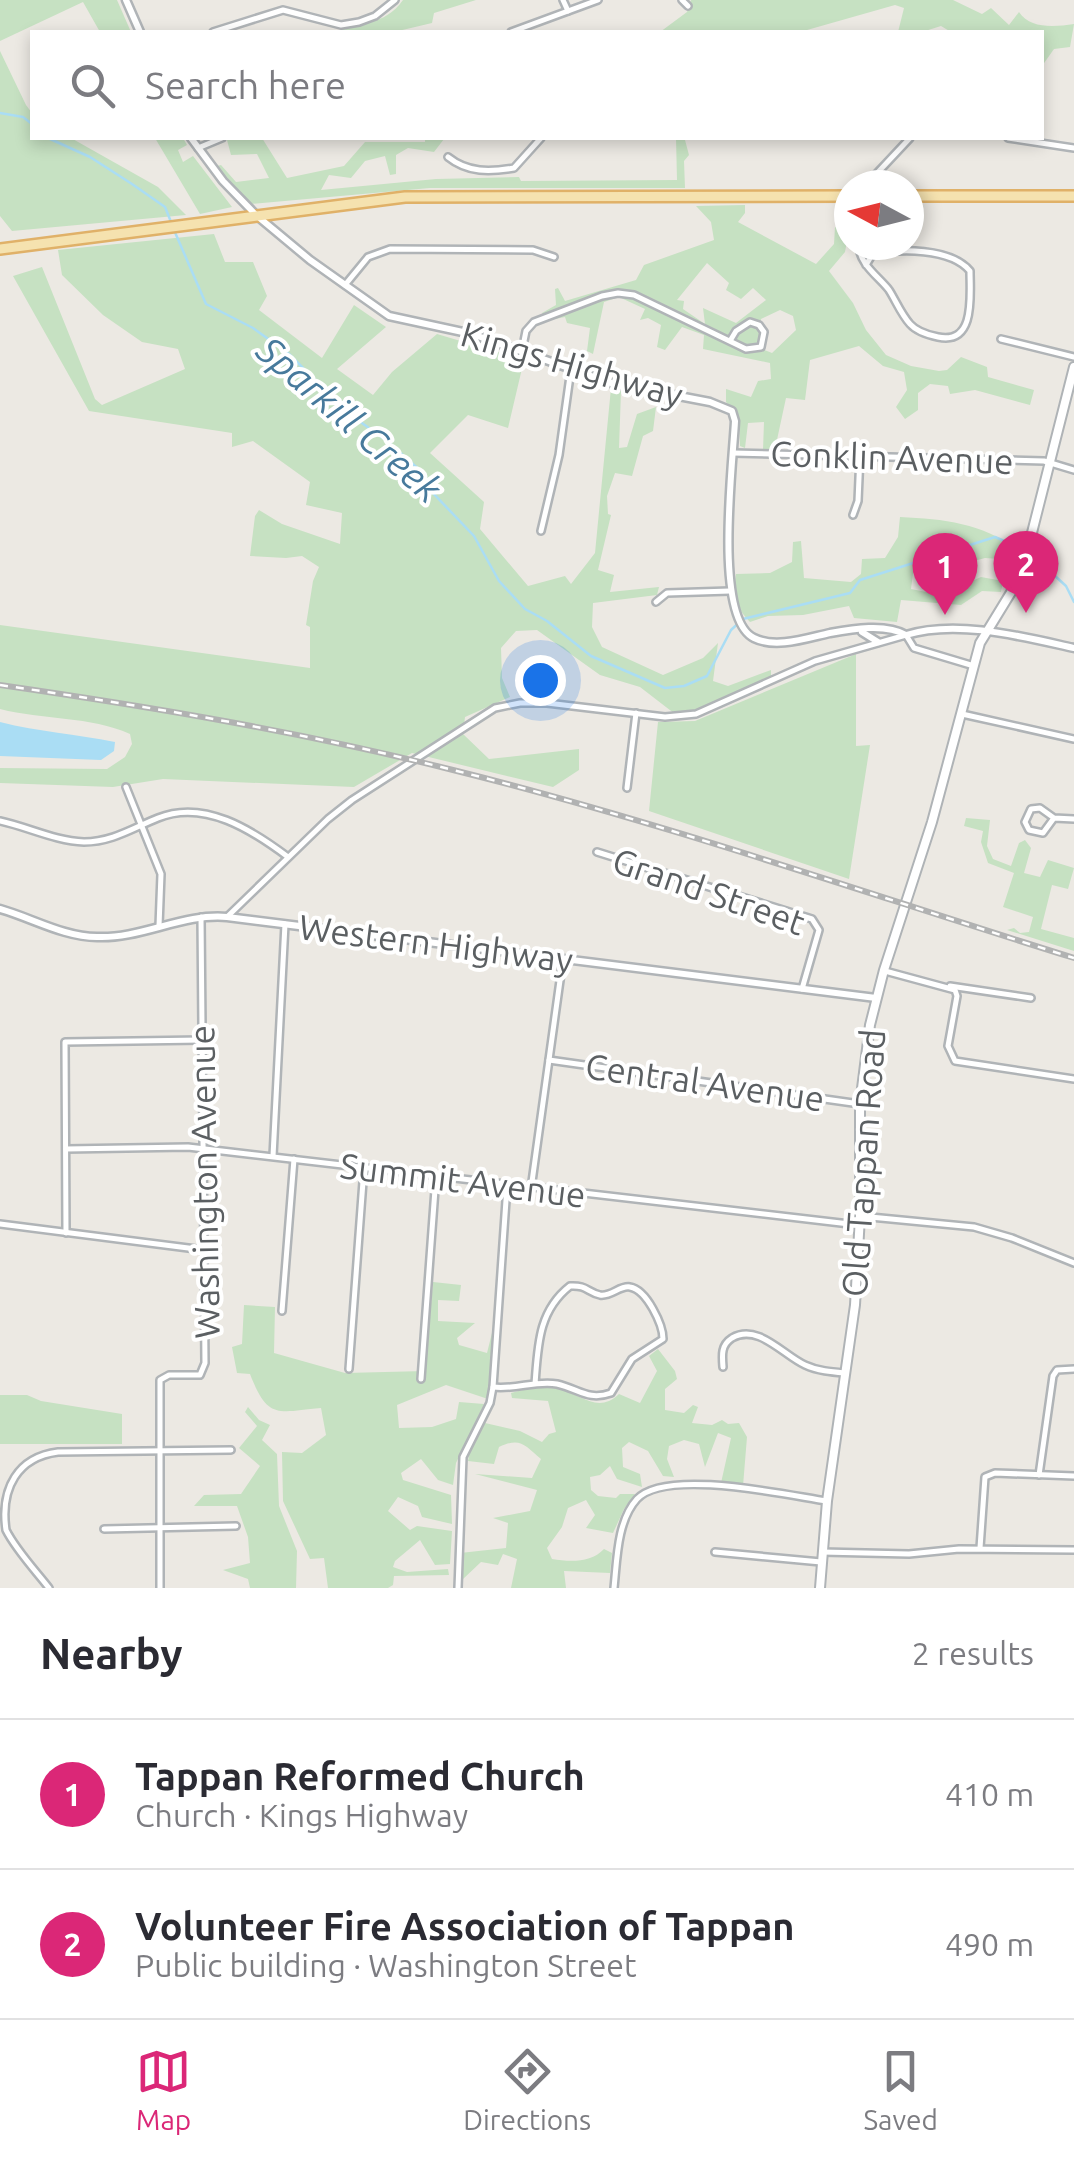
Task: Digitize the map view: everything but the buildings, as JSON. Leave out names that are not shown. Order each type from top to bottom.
[{"type":"main road","points":[[0,249],[430,195],[834,196]]},
{"type":"main road","points":[[924,196],[1074,196]]},
{"type":"main road","name":"Old Tappan Road","points":[[820,1588],[827,1501],[855,1305],[860,1104],[876,998],[932,822],[974,666],[986,632],[1012,594],[1028,550],[1074,367]]},
{"type":"street","points":[[126,0],[139,30]]},
{"type":"street","points":[[218,30],[283,10],[341,24],[359,22],[376,16],[395,0]]},
{"type":"street","points":[[564,0],[568,11]]},
{"type":"street","points":[[516,30],[598,0]]},
{"type":"street","points":[[682,0],[688,6]]},
{"type":"street","name":"Kings Highway","points":[[192,140],[256,216],[389,316],[472,334],[636,389],[722,405],[732,411],[735,421],[730,591],[738,624],[753,638],[764,642],[796,640],[856,630],[897,630],[906,635],[919,631],[986,632],[1074,648]]},
{"type":"street","points":[[198,148],[217,140]]},
{"type":"street","points":[[448,158],[474,170],[514,168],[539,140]]},
{"type":"street","points":[[880,170],[908,140]]},
{"type":"street","points":[[1021,140],[1074,148]]},
{"type":"street","points":[[345,285],[368,257],[390,250],[533,250],[554,258]]},
{"type":"street","points":[[863,260],[913,328],[953,338],[963,331],[970,311],[970,271],[966,265],[924,253]]},
{"type":"street","points":[[866,265],[869,260]]},
{"type":"street","points":[[522,350],[526,331],[534,322],[618,293],[634,295],[746,349],[760,347],[764,332],[759,324],[750,322],[736,331],[730,341]]},
{"type":"street","points":[[1001,339],[1074,357]]},
{"type":"street","points":[[542,532],[559,455],[571,369]]},
{"type":"street","name":"Conklin Avenue","points":[[734,452],[1050,461],[1074,470]]},
{"type":"street","points":[[853,515],[858,501],[860,454]]},
{"type":"street","points":[[656,602],[667,593],[730,591]]},
{"type":"street","points":[[856,630],[878,642]]},
{"type":"street","points":[[228,916],[352,800],[495,708],[547,703],[664,717],[696,714],[776,676],[906,635],[914,648],[974,666]]},
{"type":"street","points":[[627,788],[636,713]]},
{"type":"street","points":[[962,714],[1074,738]]},
{"type":"street","points":[[126,787],[161,874],[159,926]]},
{"type":"street","points":[[1054,818],[1043,833],[1030,830],[1025,822],[1030,809],[1046,810],[1054,818],[1074,819]]},
{"type":"street","points":[[0,822],[62,840],[84,842],[102,840],[162,816],[202,813],[244,828],[289,857]]},
{"type":"street","name":"Grand Street","points":[[597,852],[812,919],[819,930],[802,988]]},
{"type":"street","name":"Western Highway","points":[[0,909],[98,938],[201,917],[228,916],[876,998]]},
{"type":"street","name":"Washington Avenue","points":[[160,1588],[160,1380],[169,1375],[200,1374],[204,1370],[201,917]]},
{"type":"street","points":[[273,1156],[285,924]]},
{"type":"street","points":[[532,1189],[563,958]]},
{"type":"street","points":[[884,970],[949,986],[1031,998]]},
{"type":"street","points":[[949,986],[957,996],[948,1046],[956,1061],[1074,1079]]},
{"type":"street","points":[[66,1232],[66,1042],[202,1040]]},
{"type":"street","name":"Central Avenue","points":[[549,1060],[860,1104]]},
{"type":"street","name":"Summit Avenue","points":[[66,1149],[188,1147],[532,1189],[974,1227],[1074,1263]]},
{"type":"street","points":[[282,1310],[294,1159]]},
{"type":"street","points":[[349,1369],[364,1168]]},
{"type":"street","points":[[422,1378],[436,1176]]},
{"type":"street","points":[[458,1588],[462,1457],[490,1403],[493,1387],[507,1186]]},
{"type":"street","points":[[0,1224],[204,1250]]},
{"type":"street","points":[[493,1387],[522,1389],[535,1384],[557,1384],[586,1396],[611,1393],[632,1360],[663,1339],[663,1326],[636,1289],[626,1286],[608,1295],[598,1295],[584,1285],[570,1286],[550,1304],[544,1319],[535,1384]]},
{"type":"street","points":[[723,1367],[726,1342],[749,1334],[802,1364],[846,1373]]},
{"type":"street","points":[[1039,1475],[1053,1376],[1057,1370],[1074,1369]]},
{"type":"street","points":[[49,1588],[7,1534],[0,1515],[0,1495],[8,1476],[23,1462],[37,1455],[231,1450]]},
{"type":"street","points":[[980,1549],[985,1477],[995,1473],[1074,1476]]},
{"type":"street","points":[[614,1588],[619,1541],[627,1517],[636,1500],[650,1490],[667,1484],[690,1484],[827,1501]]},
{"type":"street","points":[[104,1529],[236,1526]]},
{"type":"street","points":[[716,1552],[822,1557],[980,1549],[1074,1550]]},
{"type":"green space","points":[[0,0],[117,0],[130,30],[99,30],[83,2],[0,41]]},
{"type":"green space","points":[[403,0],[476,0],[434,13],[432,23],[402,30],[342,30],[380,19]]},
{"type":"green space","points":[[691,0],[953,0],[982,14],[991,8],[1009,25],[1019,12],[1036,24],[1074,24],[1070,47],[1054,49],[1044,63],[1044,30],[948,30],[941,26],[898,30],[904,8],[895,5],[807,30],[663,30],[687,12]]},
{"type":"green space","points":[[0,51],[30,110],[30,140],[75,140],[158,187],[186,215],[12,231],[0,216]]},
{"type":"green space","points":[[156,140],[184,140],[187,145],[178,150],[183,162],[193,156],[232,207],[200,214]]},
{"type":"green space","points":[[227,140],[263,140],[287,178],[344,166],[365,142],[443,140],[434,152],[408,148],[396,155],[396,174],[390,175],[385,156],[365,161],[351,178],[329,175],[321,190],[436,179],[677,180],[676,140],[685,140],[689,155],[684,161],[685,188],[430,188],[250,204],[217,166],[221,165],[236,182],[269,178],[257,154],[231,155]]},
{"type":"green space","points":[[745,205],[745,213],[738,222],[816,264],[834,244],[834,260],[838,260],[829,271],[886,355],[911,366],[939,371],[947,370],[961,357],[987,367],[988,377],[1034,390],[1030,405],[975,390],[950,394],[948,386],[930,384],[918,393],[918,410],[905,419],[896,407],[907,390],[904,372],[883,366],[859,346],[810,360],[805,400],[786,398],[775,449],[763,450],[764,422],[748,423],[745,448],[740,446],[739,417],[726,402],[726,389],[751,397],[758,381],[771,379],[770,363],[703,349],[704,335],[682,327],[665,350],[657,347],[661,325],[648,318],[640,320],[645,309],[619,297],[604,302],[593,354],[587,351],[590,328],[567,323],[565,317],[545,321],[542,313],[556,305],[555,289],[565,301],[636,280],[644,265],[714,240],[711,222],[696,206]],"holes":[[[707,263],[729,283],[726,290],[741,299],[753,288],[766,300],[736,323],[703,308],[705,324],[683,309],[684,301],[677,300]],[[780,310],[793,316],[796,330],[772,353],[755,346],[761,319]]]},
{"type":"green space","points":[[214,234],[225,262],[253,262],[267,296],[259,310],[322,358],[354,305],[386,327],[337,369],[373,395],[392,372],[437,334],[524,360],[508,428],[468,415],[430,453],[484,502],[480,529],[528,586],[565,576],[571,584],[595,553],[611,388],[621,391],[619,448],[627,447],[637,414],[656,407],[653,431],[643,436],[632,476],[615,473],[607,496],[611,515],[598,570],[614,575],[610,592],[659,587],[657,595],[593,603],[592,627],[602,647],[663,675],[703,658],[718,643],[713,681],[728,686],[771,670],[771,677],[697,711],[675,714],[640,687],[600,675],[537,630],[516,631],[501,648],[502,678],[510,697],[465,717],[463,734],[489,759],[579,749],[579,770],[553,787],[412,753],[354,787],[163,779],[113,787],[0,783],[0,768],[107,769],[125,757],[132,744],[130,734],[115,728],[0,709],[0,625],[310,668],[310,627],[306,625],[319,567],[302,556],[250,556],[255,516],[259,510],[282,524],[340,544],[342,513],[306,505],[310,482],[253,441],[232,447],[232,433],[89,411],[13,276],[42,267],[95,399],[102,405],[185,369],[178,349],[142,342],[103,315],[62,275],[58,250]]},
{"type":"green space","points":[[900,517],[962,524],[991,534],[1018,550],[1015,560],[935,562],[913,573],[911,589],[941,595],[981,577],[1003,581],[1001,592],[982,591],[961,605],[901,600],[897,622],[854,618],[849,606],[803,615],[768,616],[750,622],[738,606],[736,574],[770,573],[792,562],[793,542],[801,541],[804,578],[851,582],[861,574],[862,559],[885,558],[898,537]]},
{"type":"green space","points":[[856,654],[856,746],[870,745],[849,879],[649,811],[658,722],[695,721]]},
{"type":"green space","points":[[966,818],[990,820],[987,846],[993,859],[1011,866],[1019,843],[1025,840],[1031,848],[1024,873],[1040,877],[1048,860],[1074,868],[1068,889],[1052,885],[1041,929],[1074,938],[1074,951],[1007,930],[1029,932],[1033,917],[1003,907],[1014,873],[988,863],[981,842],[983,831],[964,826]]},
{"type":"green space","points":[[433,1282],[461,1285],[459,1301],[438,1300],[438,1321],[475,1323],[457,1338],[459,1345],[487,1353],[494,1334],[488,1399],[446,1385],[397,1405],[399,1428],[432,1427],[456,1419],[459,1402],[484,1404],[456,1463],[453,1485],[438,1480],[421,1459],[401,1473],[403,1480],[451,1495],[452,1524],[422,1517],[418,1506],[398,1497],[388,1511],[410,1530],[417,1526],[452,1531],[450,1564],[435,1565],[420,1540],[393,1567],[407,1572],[448,1569],[449,1575],[394,1576],[393,1585],[388,1588],[328,1588],[324,1558],[310,1559],[283,1501],[282,1452],[302,1453],[326,1435],[321,1408],[276,1410],[262,1399],[250,1374],[237,1373],[232,1347],[242,1344],[244,1305],[275,1307],[274,1353],[345,1373],[425,1371]]},
{"type":"green space","points":[[658,1349],[677,1379],[665,1389],[665,1410],[684,1413],[693,1405],[698,1407],[692,1423],[739,1423],[747,1437],[743,1486],[721,1483],[731,1438],[718,1433],[705,1467],[699,1444],[684,1440],[669,1446],[667,1459],[674,1477],[663,1476],[648,1451],[629,1442],[622,1448],[623,1467],[640,1474],[642,1487],[617,1479],[610,1466],[600,1475],[590,1477],[591,1490],[598,1496],[635,1494],[613,1533],[586,1528],[595,1515],[586,1500],[568,1508],[562,1527],[547,1548],[552,1559],[573,1561],[593,1557],[604,1549],[612,1553],[610,1573],[564,1571],[566,1588],[511,1588],[517,1559],[503,1554],[498,1565],[481,1562],[462,1580],[460,1553],[506,1548],[508,1523],[493,1518],[530,1511],[537,1490],[475,1474],[532,1478],[541,1459],[522,1444],[512,1443],[499,1447],[494,1464],[468,1461],[485,1423],[520,1431],[542,1442],[556,1432],[548,1401],[512,1398],[511,1393],[535,1388],[560,1389],[597,1403],[619,1394],[640,1403],[657,1371],[649,1356]]},
{"type":"green space","points":[[0,1395],[27,1395],[41,1401],[122,1414],[122,1444],[0,1444]]},
{"type":"green space","points":[[248,1407],[259,1420],[270,1425],[262,1440],[277,1454],[279,1506],[297,1551],[296,1588],[250,1588],[248,1579],[223,1570],[250,1563],[248,1537],[237,1506],[194,1506],[204,1495],[241,1494],[260,1466],[239,1448],[257,1426],[245,1412]]},
{"type":"water","points":[[0,722],[115,742],[114,751],[101,760],[0,756]]},
{"type":"waterway","name":"Sparkill Creek","points":[[0,113],[23,117],[30,122]]},
{"type":"waterway","name":"Sparkill Creek","points":[[52,140],[90,157],[132,184],[165,207],[171,222]]},
{"type":"waterway","name":"Sparkill Creek","points":[[174,230],[206,304],[253,328],[289,354],[348,413],[423,473],[431,491],[474,536],[499,581],[525,609],[591,656],[665,688],[684,686],[707,676],[731,630],[743,619],[850,593],[860,580],[995,537],[1023,549]]},
{"type":"waterway","name":"Sparkill Creek","points":[[1030,553],[1066,586],[1074,602]]},
{"type":"railway","points":[[0,685],[227,722],[453,770],[687,835],[1074,958]]},
{"type":"place","name":"Volunteer Fire Association of Tappan","points":[[1026,613]]},
{"type":"place","name":"Tappan Reformed Church","points":[[945,615]]}]
